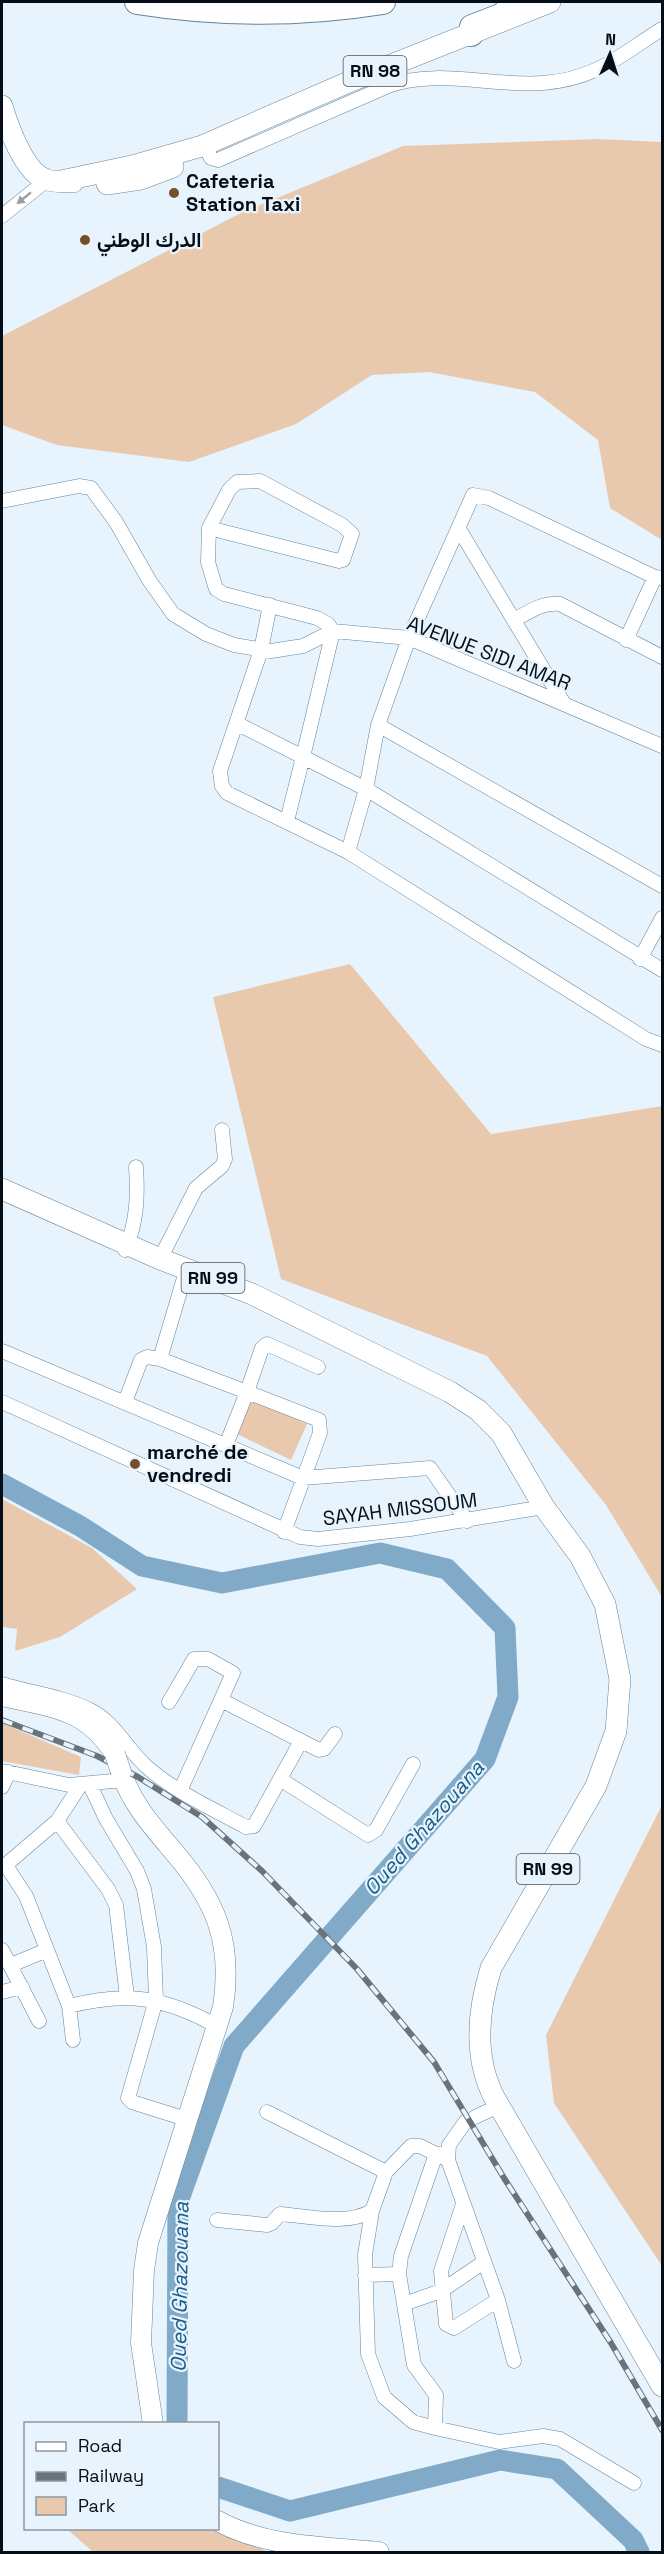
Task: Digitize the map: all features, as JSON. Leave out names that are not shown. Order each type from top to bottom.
[{"type":"highway","points":[[137,2],[194,9],[283,12],[383,2]]},
{"type":"highway","points":[[471,34],[472,27],[503,15],[518,6]]},
{"type":"main road","points":[[518,6],[550,2]]},
{"type":"main road","name":"RN 98","points":[[54,181],[100,184],[141,179],[167,170],[204,146],[351,81],[471,34]]},
{"type":"main road","points":[[5,125],[31,169],[54,181]]},
{"type":"main road","name":"RN 99","points":[[3,1194],[186,1273],[402,1373],[420,1378],[450,1392],[478,1410],[501,1433],[544,1507],[580,1556],[605,1604],[620,1679],[616,1731],[596,1786],[491,1968],[482,1998],[479,2027],[481,2058],[488,2086],[499,2106],[663,2386]]},
{"type":"main road","name":"RN 99","points":[[126,1248],[160,1259],[186,1273]]},
{"type":"main road","points":[[2,1696],[80,1718],[94,1725],[120,1769],[146,1821],[175,1853],[211,1903],[221,1927],[227,1955],[227,1979],[217,2026],[148,2243],[144,2270],[141,2343],[153,2422]]},
{"type":"main road","points":[[219,2522],[240,2533],[286,2542],[379,2553]]},
{"type":"street","points":[[204,146],[211,158],[218,160],[388,86],[410,79],[432,77],[526,84],[578,77],[611,64],[663,29]]},
{"type":"street","points":[[2,216],[54,181]]},
{"type":"street","points":[[209,528],[339,561],[345,555],[352,534],[342,525],[260,481],[248,480],[237,482],[229,490],[209,528],[208,562],[216,589],[224,594],[317,618],[328,624],[333,632],[287,821]]},
{"type":"street","name":"AVENUE SIDI AMAR","points":[[2,501],[87,487],[95,490],[149,580],[173,614],[206,634],[234,645],[261,650],[303,646],[333,632],[409,638],[663,746]]},
{"type":"street","points":[[348,852],[366,789],[378,725],[409,638],[473,495],[479,494],[659,577],[626,640]]},
{"type":"street","points":[[459,529],[563,702]]},
{"type":"street","points":[[514,620],[540,606],[549,603],[560,604],[626,640],[663,657]]},
{"type":"street","points":[[270,605],[261,650],[238,724],[220,771],[222,786],[237,798],[348,852],[646,1039],[663,1046]]},
{"type":"street","points":[[238,724],[366,789],[663,970]]},
{"type":"street","points":[[378,725],[663,886]]},
{"type":"street","points":[[640,958],[663,918]]},
{"type":"street","points":[[160,1259],[196,1188],[222,1166],[225,1159],[222,1130]]},
{"type":"street","points":[[126,1248],[138,1200],[136,1167]]},
{"type":"street","points":[[160,1359],[186,1273]]},
{"type":"street","points":[[226,1445],[262,1348],[267,1344],[318,1367]]},
{"type":"street","points":[[2,1351],[303,1478],[426,1467],[434,1472],[467,1521]]},
{"type":"street","points":[[125,1402],[141,1360],[147,1357],[160,1359],[319,1420],[320,1433],[284,1532]]},
{"type":"street","name":"SAYAH MISSOUM","points":[[2,1402],[284,1532],[318,1539],[467,1521],[544,1507]]},
{"type":"street","points":[[169,1702],[189,1663],[202,1657],[233,1673],[180,1791]]},
{"type":"street","points":[[2,1684],[92,1711],[109,1724],[148,1769],[180,1791],[246,1827],[252,1827],[301,1741]]},
{"type":"street","points":[[222,1700],[321,1750],[335,1734]]},
{"type":"street","points":[[280,1779],[368,1834],[376,1830],[413,1764]]},
{"type":"street","points":[[73,2040],[69,2006],[23,1889],[4,1866],[57,1821],[92,1787],[120,1769]]},
{"type":"street","points":[[2,1787],[5,1772],[92,1787]]},
{"type":"street","points":[[92,1787],[144,1889],[154,1947],[156,2000],[128,2098],[132,2102],[186,2119]]},
{"type":"street","points":[[57,1821],[108,1889],[116,1905],[127,1997]]},
{"type":"street","points":[[2,1950],[39,2021]]},
{"type":"street","points":[[11,1965],[47,1950]]},
{"type":"street","points":[[2,1992],[22,1987]]},
{"type":"street","points":[[69,2006],[106,1997],[156,2000],[189,2011],[217,2026]]},
{"type":"street","points":[[435,2428],[436,2396],[414,2365],[399,2274],[401,2256],[444,2155],[458,2130],[471,2119],[499,2106]]},
{"type":"street","points":[[267,2112],[386,2172]]},
{"type":"street","points":[[514,2361],[498,2300],[444,2155],[420,2146],[411,2146],[386,2172],[372,2211],[365,2275],[368,2354],[384,2397],[413,2422],[435,2428],[500,2442],[551,2436],[634,2483]]},
{"type":"street","points":[[463,2205],[441,2271],[441,2291],[446,2324],[450,2328],[498,2300]]},
{"type":"street","points":[[217,2220],[267,2225],[280,2214],[333,2217],[362,2216],[372,2211]]},
{"type":"street","points":[[404,2304],[441,2291],[484,2262]]},
{"type":"street","points":[[365,2275],[399,2274]]},
{"type":"green space","points":[[598,139],[662,142],[662,540],[610,508],[598,440],[535,392],[429,372],[372,375],[296,424],[189,462],[57,445],[2,425],[2,336],[241,213],[403,146]]},
{"type":"green space","points":[[350,964],[491,1134],[662,1106],[662,1597],[606,1505],[487,1356],[281,1279],[213,997]]},
{"type":"green space","points":[[253,1398],[307,1424],[291,1460],[235,1433]]},
{"type":"green space","points":[[2,1499],[92,1548],[137,1589],[60,1637],[15,1651],[17,1629],[2,1627]]},
{"type":"green space","points":[[2,1723],[81,1757],[79,1775],[2,1761]]},
{"type":"green space","points":[[662,1805],[662,2266],[554,2103],[546,2035]]},
{"type":"green space","points":[[219,2523],[267,2552],[93,2552],[68,2530],[219,2530]]},
{"type":"waterway","name":"Oued Ghazouana","points":[[2,1484],[80,1526],[142,1566],[222,1583],[380,1553],[447,1569],[505,1628],[508,1697],[485,1759],[234,2046],[178,2202],[177,2422]]},
{"type":"waterway","name":"Oued Ghazouana","points":[[219,2487],[290,2511],[500,2460],[557,2469],[633,2540],[639,2552]]},
{"type":"railway","points":[[2,1720],[97,1756],[138,1777],[202,1817],[262,1871],[357,1969],[434,2062],[504,2178],[611,2343],[662,2430]]},
{"type":"place","name":"Cafeteria Station Taxi","points":[[174,193]]},
{"type":"place","name":"الدرك الوطني","points":[[85,240]]},
{"type":"place","name":"marché de vendredi","points":[[135,1464]]}]
